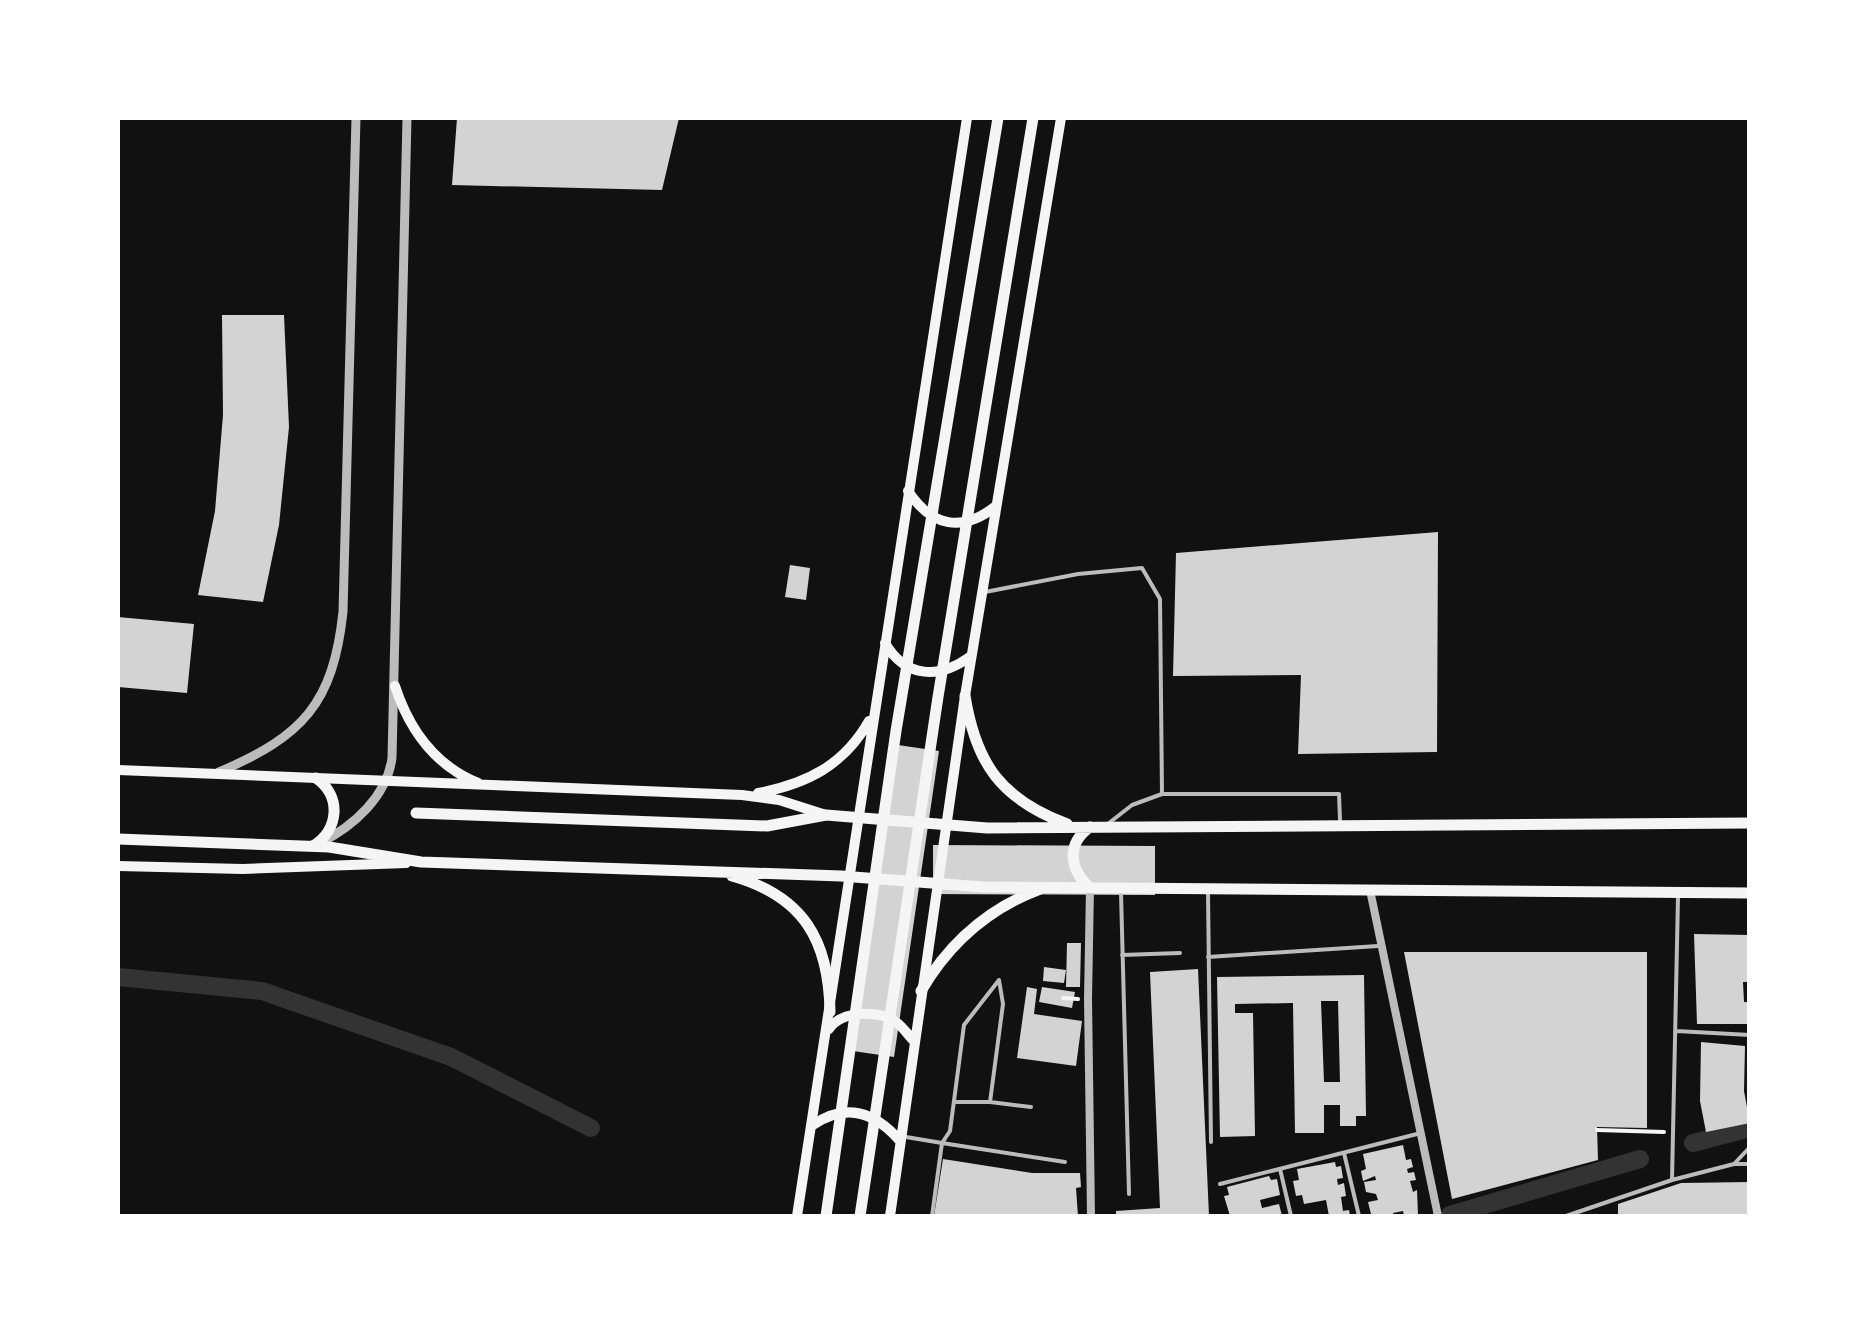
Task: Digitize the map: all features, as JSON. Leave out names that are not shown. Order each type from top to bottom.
[{"type":"main road","points":[[797,1216],[967,118]]},
{"type":"main road","points":[[826,1216],[878,850],[998,118]]},
{"type":"main road","points":[[860,1216],[1033,118]]},
{"type":"main road","points":[[890,1216],[965,696],[1061,118]]},
{"type":"main road","points":[[908,490],[923,510],[947,522],[974,520],[996,506]]},
{"type":"main road","points":[[885,642],[899,662],[924,673],[948,671],[972,656]]},
{"type":"main road","points":[[395,686],[406,716],[426,745],[459,774],[484,785]]},
{"type":"main road","points":[[965,696],[976,746],[999,780],[1030,806],[1076,828]]},
{"type":"main road","points":[[742,795],[788,787],[821,773],[850,750],[874,712]]},
{"type":"main road","points":[[118,770],[742,795],[779,800],[826,815],[946,826],[1750,822]]},
{"type":"main road","points":[[313,846],[326,836],[335,812],[330,792],[316,778]]},
{"type":"main road","points":[[416,813],[768,826],[826,815]]},
{"type":"main road","points":[[1090,827],[1076,840],[1072,858],[1078,875],[1090,888]]},
{"type":"main road","points":[[118,839],[313,846],[422,862]]},
{"type":"main road","points":[[118,866],[243,869],[422,862],[848,876],[1046,887],[1750,893]]},
{"type":"main road","points":[[719,872],[765,888],[803,917],[818,938],[827,962],[830,1012]]},
{"type":"main road","points":[[921,991],[938,963],[972,927],[1006,905],[1046,887]]},
{"type":"main road","points":[[826,1032],[842,1018],[873,1015],[894,1020],[913,1040]]},
{"type":"main road","points":[[813,1125],[835,1113],[862,1113],[882,1122],[900,1139]]},
{"type":"street","points":[[216,774],[262,751],[313,710],[326,691],[336,660],[343,612],[356,118]]},
{"type":"street","points":[[313,846],[354,819],[387,781],[392,758],[407,118]]},
{"type":"street","points":[[1090,888],[1091,1216]]},
{"type":"street","points":[[1370,890],[1438,1216]]},
{"type":"lane","points":[[982,593],[1078,574],[1142,568],[1160,599],[1162,794]]},
{"type":"lane","points":[[1104,827],[1132,805],[1162,794],[1339,794],[1340,825]]},
{"type":"lane","points":[[1121,888],[1129,1194]]},
{"type":"lane","points":[[1208,888],[1212,1142]]},
{"type":"lane","points":[[1672,1180],[1678,892]]},
{"type":"lane","points":[[1208,957],[1382,946]]},
{"type":"lane","points":[[1122,955],[1180,953]]},
{"type":"lane","points":[[932,1216],[942,1143],[950,1131],[964,1025],[1000,980],[1003,1004],[990,1102]]},
{"type":"lane","points":[[1676,1031],[1750,1035]]},
{"type":"lane","points":[[954,1102],[1031,1107]]},
{"type":"lane","points":[[1220,1184],[1421,1133]]},
{"type":"lane","points":[[900,1139],[1064,1162]]},
{"type":"lane","points":[[1734,1164],[1750,1147]]},
{"type":"lane","points":[[1344,1153],[1359,1216]]},
{"type":"lane","points":[[1566,1216],[1590,1213],[1672,1180],[1734,1164],[1750,1164]]},
{"type":"lane","points":[[1280,1169],[1290,1216]]},
{"type":"path","points":[[1598,1130],[1674,1132]]},
{"type":"building","points":[[457,118],[679,118],[662,190],[452,185]]},
{"type":"building","points":[[222,315],[284,315],[289,427],[279,525],[263,602],[198,595],[215,511],[223,415]]},
{"type":"building","points":[[1438,532],[1437,752],[1298,754],[1301,675],[1173,676],[1176,553]]},
{"type":"building","points":[[790,565],[810,568],[806,600],[785,597]]},
{"type":"building","points":[[118,617],[194,624],[187,693],[118,687]]},
{"type":"building","points":[[891,744],[939,751],[894,1057],[846,1050]]},
{"type":"building","points":[[933,845],[1155,846],[1155,895],[933,894]]},
{"type":"building","points":[[1694,934],[1750,935],[1750,982],[1743,982],[1744,1002],[1750,1002],[1750,1024],[1697,1024]]},
{"type":"building","points":[[1067,943],[1081,943],[1080,987],[1066,987]]},
{"type":"building","points":[[1404,952],[1647,952],[1647,1128],[1597,1127],[1598,1160],[1452,1199]]},
{"type":"building","points":[[1044,967],[1066,970],[1064,983],[1043,981]]},
{"type":"building","points":[[1198,969],[1209,1216],[1116,1216],[1116,1211],[1160,1208],[1150,972]]},
{"type":"building","points":[[1364,975],[1366,1116],[1356,1116],[1356,1126],[1340,1126],[1340,1105],[1324,1105],[1324,1133],[1295,1133],[1293,1003],[1235,1004],[1235,1013],[1253,1013],[1255,1136],[1220,1137],[1217,977]],"holes":[[[1321,1001],[1338,1001],[1340,1082],[1324,1082]]]},
{"type":"building","points":[[1027,987],[1037,989],[1034,1014],[1082,1021],[1076,1066],[1017,1058]]},
{"type":"building","points":[[1042,987],[1075,992],[1072,1008],[1039,1002]]},
{"type":"building","points":[[1701,1042],[1745,1046],[1744,1091],[1750,1123],[1706,1132],[1700,1101]]},
{"type":"building","points":[[1403,1145],[1406,1160],[1411,1159],[1413,1167],[1407,1169],[1408,1173],[1414,1172],[1416,1180],[1410,1181],[1413,1192],[1417,1190],[1418,1215],[1404,1216],[1403,1211],[1393,1213],[1394,1216],[1371,1214],[1368,1202],[1378,1200],[1376,1194],[1366,1192],[1364,1182],[1376,1180],[1375,1176],[1363,1181],[1363,1154]]},
{"type":"building","points":[[943,1159],[1032,1173],[1080,1173],[1081,1187],[1076,1188],[1078,1216],[934,1216]]},
{"type":"building","points":[[1335,1162],[1336,1167],[1341,1166],[1343,1178],[1337,1179],[1338,1185],[1344,1183],[1343,1211],[1349,1210],[1350,1216],[1329,1216],[1326,1200],[1304,1204],[1302,1195],[1296,1196],[1293,1181],[1299,1180],[1297,1169]]},
{"type":"building","points":[[1269,1176],[1271,1180],[1277,1179],[1280,1195],[1260,1200],[1262,1208],[1279,1204],[1282,1216],[1230,1216],[1224,1196],[1229,1195],[1227,1187]]},
{"type":"building","points":[[1750,1182],[1750,1216],[1618,1216],[1618,1204],[1681,1183]]},
{"type":"waterway","points":[[118,977],[262,991],[451,1057],[591,1128]]},
{"type":"waterway","points":[[1693,1143],[1750,1128]]},
{"type":"waterway","points":[[1450,1215],[1640,1159]]}]
